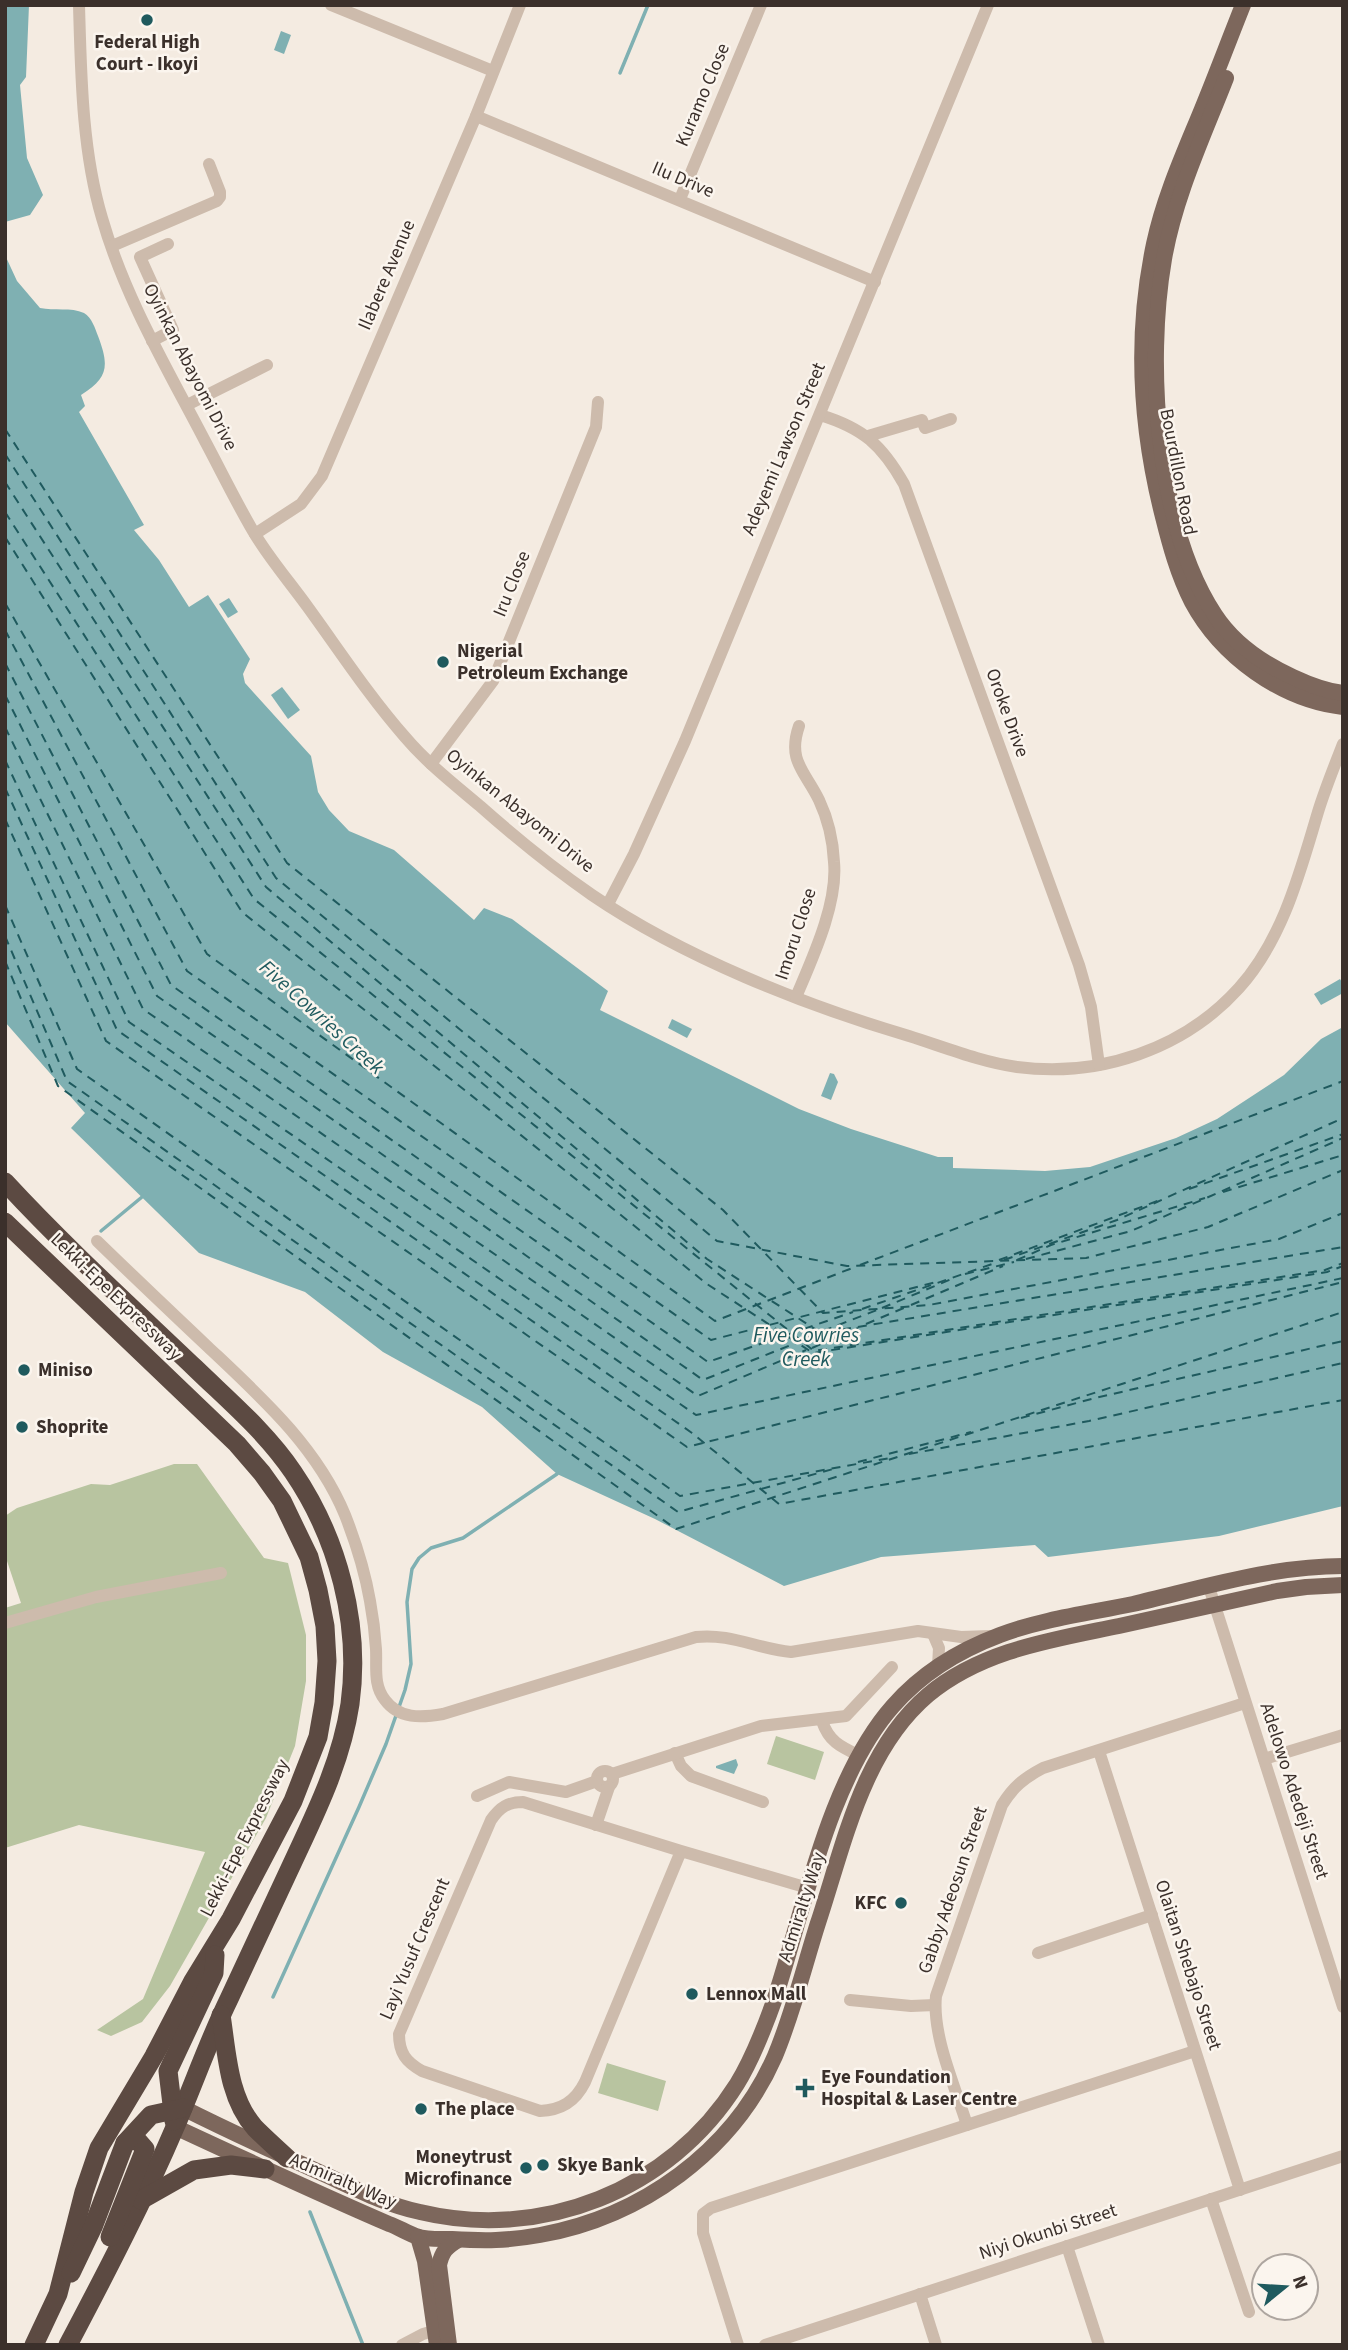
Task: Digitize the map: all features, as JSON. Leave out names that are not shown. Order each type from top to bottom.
[{"type":"highway","name":"Lekki-Epe Expressway","points":[[5,1182],[272,1444],[309,1497],[334,1553],[343,1587],[352,1646],[352,1684],[344,1736],[326,1790],[221,2015],[141,2200],[67,2345]]},
{"type":"highway","name":"Lekki-Epe Expressway","points":[[5,1222],[236,1444],[262,1473],[282,1501],[309,1557],[326,1637],[324,1703],[318,1737],[293,1801],[216,1947],[193,1981],[154,2056],[99,2148],[84,2192],[58,2294],[34,2345]]},
{"type":"highway","points":[[58,2294],[80,2256],[125,2143],[151,2115],[177,2115],[168,2071],[214,1973],[216,1947]]},
{"type":"highway","points":[[221,2015],[233,2088],[242,2109],[254,2126],[293,2160]]},
{"type":"highway","points":[[67,2345],[143,2157],[145,2149],[142,2144],[132,2140],[125,2143]]},
{"type":"highway","points":[[141,2200],[194,2170],[231,2165],[265,2169]]},
{"type":"main road","name":"Bourdillon Road","points":[[1243,5],[1175,176],[1155,240],[1143,321],[1146,427],[1159,501],[1177,566],[1192,603],[1207,625],[1244,664],[1270,681],[1297,696],[1343,706]]},
{"type":"main road","name":"Bourdillon Road","points":[[1254,5],[1188,178],[1168,244],[1160,284],[1155,335],[1159,424],[1178,529],[1192,570],[1215,615],[1236,640],[1263,663],[1307,684],[1343,693]]},
{"type":"main road","name":"Admiralty Way","points":[[177,2115],[293,2160],[396,2206],[450,2218],[476,2221],[525,2219],[576,2209],[600,2200],[676,2153],[700,2130],[736,2084],[765,2027],[837,1804],[859,1756],[894,1705],[938,1666],[1002,1634],[1291,1570],[1343,1566]]},
{"type":"main road","name":"Admiralty Way","points":[[177,2115],[265,2169],[418,2237],[486,2242],[519,2239],[579,2227],[608,2217],[652,2195],[691,2166],[733,2124],[761,2085],[783,2036],[851,1822],[870,1774],[892,1734],[928,1695],[969,1668],[1016,1649],[1214,1605],[1306,1587],[1343,1585]]},
{"type":"main road","points":[[293,2160],[293,2183]]},
{"type":"main road","points":[[418,2237],[439,2334],[449,2345]]},
{"type":"main road","points":[[439,2334],[439,2265],[447,2246],[458,2240]]},
{"type":"street","name":"Oyinkan Abayomi Drive","points":[[79,5],[84,104],[102,218],[152,341],[254,534],[354,672],[406,738],[515,837],[607,904],[638,923],[704,957],[796,997],[1000,1064],[1064,1069],[1099,1065],[1151,1051],[1178,1038],[1219,1007],[1251,974],[1270,943],[1290,899],[1343,744]]},
{"type":"street","points":[[331,5],[493,71]]},
{"type":"street","name":"Ilabere Avenue","points":[[254,534],[301,504],[322,476],[476,116],[520,5]]},
{"type":"street","name":"Kuramo Close","points":[[680,199],[761,5]]},
{"type":"street","name":"Adeyemi Lawson Street","points":[[607,904],[634,854],[685,741],[988,5]]},
{"type":"street","name":"Ilu Drive","points":[[476,116],[874,282]]},
{"type":"street","points":[[112,246],[217,201],[220,192],[209,164]]},
{"type":"street","points":[[152,341],[173,330],[140,257],[168,244]]},
{"type":"street","points":[[187,405],[267,365]]},
{"type":"street","name":"Iru Close","points":[[432,764],[493,681],[596,427],[598,402]]},
{"type":"street","name":"Oroke Drive","points":[[820,415],[842,422],[868,436],[892,463],[913,505],[1079,965],[1091,1007],[1099,1065]]},
{"type":"street","points":[[868,436],[922,420],[925,428],[951,419]]},
{"type":"street","name":"Imoru Close","points":[[796,997],[827,912],[835,866],[822,809],[804,778],[795,754],[795,739],[799,726]]},
{"type":"street","points":[[97,1241],[274,1410],[321,1470],[345,1514],[361,1559],[374,1630],[376,1682],[392,1708],[411,1716],[430,1717],[443,1714],[696,1637],[721,1636],[791,1652],[918,1631],[961,1637],[1002,1634]]},
{"type":"street","points":[[5,1623],[96,1597],[221,1573]]},
{"type":"street","name":"Adelowo Adedeji Street","points":[[1209,1587],[1343,2007]]},
{"type":"street","points":[[933,1634],[939,1647],[938,1666]]},
{"type":"street","points":[[477,1796],[509,1782],[566,1792],[606,1781],[675,1753],[761,1726],[800,1720],[822,1721],[846,1716],[892,1667]]},
{"type":"street","name":"Gabby Adeosun Street","points":[[967,2125],[938,2032],[934,2014],[936,1996],[1002,1805],[1011,1790],[1042,1769],[1245,1703]]},
{"type":"street","points":[[822,1721],[829,1738],[835,1744],[859,1756]]},
{"type":"street","points":[[1264,1759],[1343,1735]]},
{"type":"street","name":"Olaitan Shebajo Street","points":[[1099,1752],[1240,2190]]},
{"type":"street","points":[[675,1753],[681,1766],[691,1776],[763,1802]]},
{"type":"street","points":[[596,1825],[606,1781]]},
{"type":"street","name":"Layi Yusuf Crescent","points":[[681,1852],[585,2082],[574,2099],[552,2110],[540,2111],[412,2066],[404,2057],[399,2047],[399,2035],[497,1811],[513,1802],[523,1802],[681,1852],[808,1888]]},
{"type":"street","points":[[1038,1953],[1152,1915]]},
{"type":"street","points":[[850,2000],[878,2004],[935,2005]]},
{"type":"street","points":[[738,2345],[703,2233],[703,2214],[711,2208],[1195,2051]]},
{"type":"street","name":"Niyi Okunbi Street","points":[[765,2345],[1343,2156]]},
{"type":"street","points":[[1211,2199],[1249,2312]]},
{"type":"street","points":[[1067,2246],[1099,2345]]},
{"type":"street","points":[[920,2294],[936,2345]]},
{"type":"street","points":[[402,2345],[439,2334]]},
{"type":"green space","points":[[174,1464],[197,1464],[264,1558],[288,1563],[306,1635],[306,1681],[295,1746],[266,1818],[170,1986],[142,2022],[111,2036],[97,2030],[143,1999],[205,1852],[79,1825],[5,1848],[5,1608],[21,1603],[5,1555],[5,1516],[17,1508],[91,1484],[110,1485]]},
{"type":"green space","points":[[776,1736],[824,1752],[815,1780],[767,1764]]},
{"type":"green space","points":[[607,2063],[666,2081],[658,2111],[598,2093]]},
{"type":"water","points":[[5,5],[29,5],[26,77],[20,85],[27,158],[43,195],[30,215],[5,222]]},
{"type":"water","points":[[281,31],[291,35],[284,54],[274,50]]},
{"type":"water","name":"Five Cowries Creek","points":[[5,255],[17,281],[40,308],[79,311],[91,320],[105,363],[102,377],[81,395],[85,406],[79,412],[144,525],[134,530],[159,560],[189,607],[208,595],[250,659],[243,674],[245,683],[311,756],[318,792],[329,810],[349,831],[394,850],[474,920],[484,908],[512,919],[608,991],[600,1010],[799,1109],[938,1157],[953,1157],[953,1168],[1045,1171],[1090,1167],[1176,1138],[1217,1119],[1284,1075],[1321,1039],[1343,1027],[1343,1506],[1219,1536],[1048,1557],[1035,1545],[881,1557],[784,1586],[655,1519],[557,1474],[482,1407],[383,1352],[305,1292],[199,1253],[71,1128],[85,1113],[5,1022]]},
{"type":"water","points":[[229,598],[238,612],[228,618],[219,604]]},
{"type":"water","points":[[282,687],[300,710],[288,719],[271,695]]},
{"type":"water","points":[[1340,979],[1343,993],[1321,1005],[1314,994]]},
{"type":"water","points":[[672,1019],[692,1029],[687,1038],[668,1028]]},
{"type":"water","points":[[830,1073],[834,1074],[838,1082],[831,1100],[821,1096]]},
{"type":"water","points":[[736,1759],[738,1765],[734,1774],[716,1768],[716,1766]]},
{"type":"waterway","points":[[620,73],[648,5]]},
{"type":"waterway","points":[[101,1231],[142,1197]]},
{"type":"waterway","points":[[273,1997],[359,1807],[405,1690],[411,1664],[407,1602],[412,1569],[419,1558],[431,1548],[463,1538],[557,1474]]},
{"type":"waterway","points":[[310,2212],[363,2345]]},
{"type":"ferry route","points":[[5,429],[287,863],[723,1210],[823,1313],[929,1305],[1279,1239],[1343,1213]]},
{"type":"ferry route","points":[[5,454],[276,878],[717,1241],[847,1266],[1086,1258],[1208,1227],[1343,1170]]},
{"type":"ferry route","points":[[5,482],[266,887],[707,1259],[821,1333],[1343,1247]]},
{"type":"ferry route","points":[[5,512],[254,899],[814,1351],[1325,1270],[1343,1263]]},
{"type":"ferry route","points":[[5,537],[242,912],[707,1284],[813,1353],[1327,1272],[1343,1266]]},
{"type":"ferry route","points":[[5,603],[207,954],[715,1321],[855,1267]]},
{"type":"ferry route","points":[[5,630],[187,971],[711,1340],[936,1282]]},
{"type":"ferry route","points":[[5,663],[171,985],[708,1362],[853,1312]]},
{"type":"ferry route","points":[[5,695],[157,996],[703,1380],[796,1343]]},
{"type":"ferry route","points":[[5,727],[143,1009],[698,1396],[806,1350]]},
{"type":"ferry route","points":[[5,760],[129,1022],[696,1415],[1343,1278]]},
{"type":"ferry route","points":[[5,788],[117,1030],[692,1433],[779,1504],[1343,1400]]},
{"type":"ferry route","points":[[5,819],[106,1041],[687,1447],[1343,1282]]},
{"type":"ferry route","points":[[5,905],[77,1069],[680,1496],[890,1458]]},
{"type":"ferry route","points":[[5,936],[67,1081],[678,1512],[833,1469]]},
{"type":"ferry route","points":[[5,961],[58,1086],[676,1529],[1343,1312]]},
{"type":"ferry route","points":[[860,1265],[1343,1081]]},
{"type":"ferry route","points":[[1004,1260],[1117,1220],[1343,1118]]},
{"type":"ferry route","points":[[1189,1189],[1343,1134]]},
{"type":"ferry route","points":[[1026,1259],[1131,1231],[1343,1138]]},
{"type":"ferry route","points":[[1223,1192],[1343,1155]]},
{"type":"ferry route","points":[[1017,1260],[1051,1245],[1205,1198]]},
{"type":"ferry route","points":[[999,1260],[1160,1200]]},
{"type":"ferry route","points":[[965,1274],[1014,1262]]},
{"type":"ferry route","points":[[862,1309],[995,1263]]},
{"type":"ferry route","points":[[911,1305],[1003,1266]]},
{"type":"ferry route","points":[[882,1308],[954,1278]]},
{"type":"ferry route","points":[[866,1324],[906,1307]]},
{"type":"ferry route","points":[[823,1331],[877,1310]]},
{"type":"ferry route","points":[[812,1348],[858,1328]]},
{"type":"ferry route","points":[[801,1341],[818,1333]]},
{"type":"ferry route","points":[[1021,1418],[1095,1398],[1343,1341]]},
{"type":"ferry route","points":[[909,1454],[1089,1421],[1343,1363]]},
{"type":"ferry route","points":[[858,1462],[971,1432]]},
{"type":"place","name":"Federal High Court - Ikoyi","points":[[147,20]]},
{"type":"place","name":"Nigerial Petroleum Exchange","points":[[443,662]]},
{"type":"place","name":"Miniso","points":[[24,1370]]},
{"type":"place","name":"Shoprite","points":[[22,1427]]},
{"type":"place","name":"KFC","points":[[901,1903]]},
{"type":"place","name":"Lennox Mall","points":[[692,1994]]},
{"type":"place","name":"Eye Foundation Hospital & Laser Centre","points":[[805,2088]]},
{"type":"place","name":"The place","points":[[421,2109]]},
{"type":"place","name":"Skye Bank","points":[[543,2165]]},
{"type":"place","name":"Moneytrust Microfinance","points":[[526,2168]]}]
